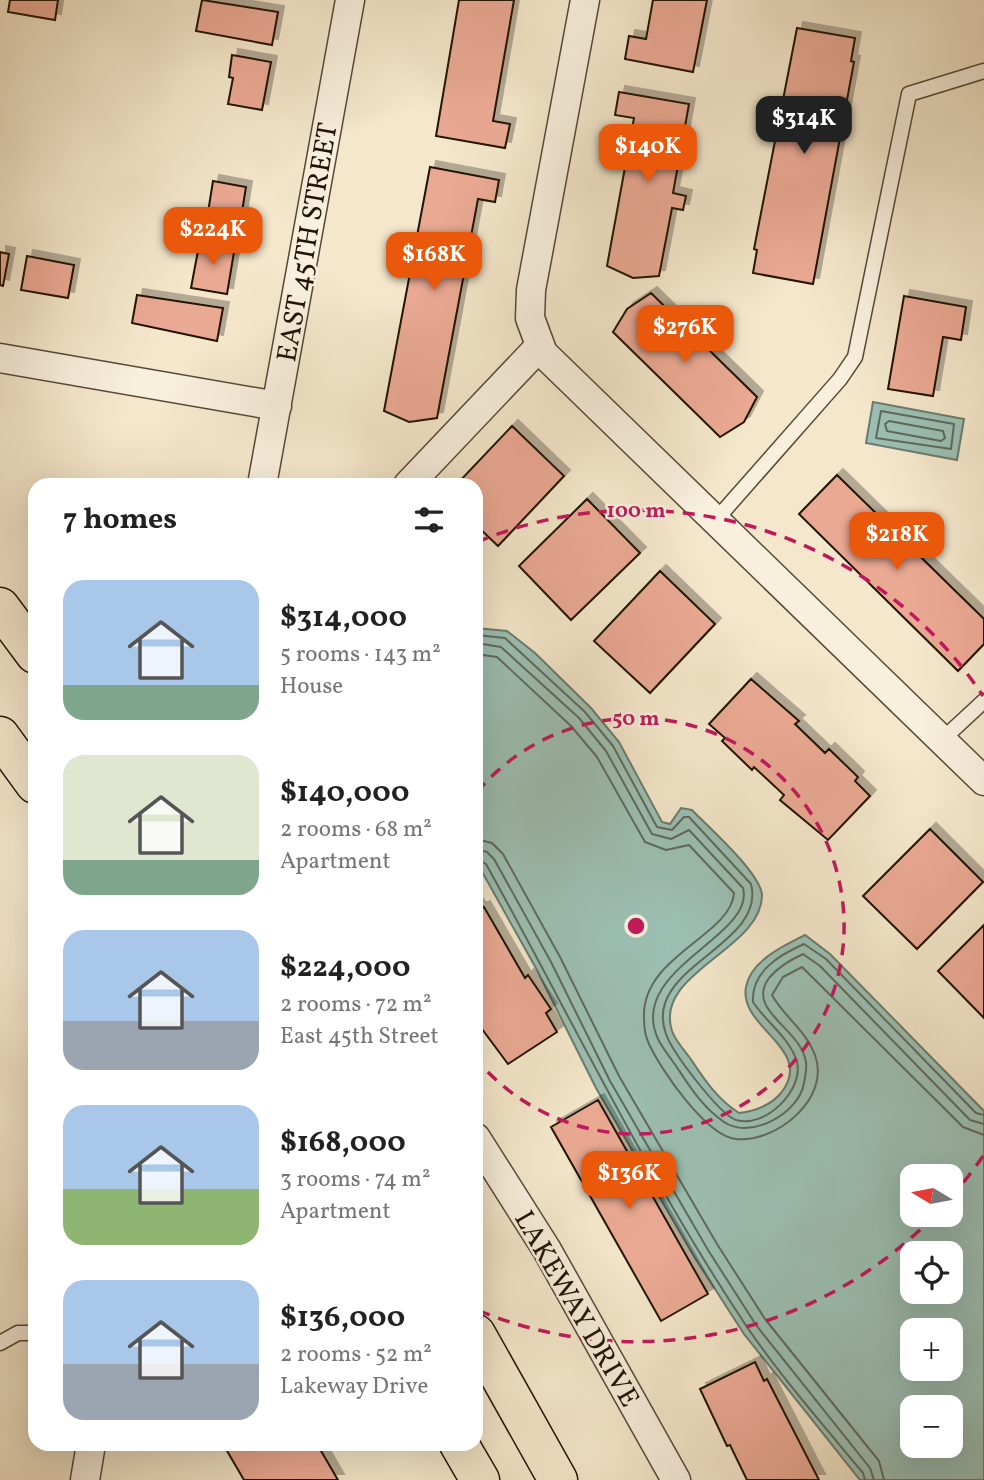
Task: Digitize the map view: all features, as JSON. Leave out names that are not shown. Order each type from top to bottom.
[{"type":"main road","points":[[0,607],[28,645]]},
{"type":"main road","points":[[0,736],[28,774]]},
{"type":"main road","points":[[483,1346],[558,1480]]},
{"type":"main road","points":[[463,1451],[480,1480]]},
{"type":"street","name":"EAST 45TH STREET","points":[[263,478],[350,0]]},
{"type":"street","points":[[585,0],[531,290],[530,318],[540,346],[553,366],[984,780]]},
{"type":"street","points":[[415,478],[540,346]]},
{"type":"street","points":[[0,358],[276,407]]},
{"type":"street","name":"LAKEWAY DRIVE","points":[[483,1149],[547,1250],[676,1480]]},
{"type":"street","points":[[85,1480],[90,1451]]},
{"type":"lane","points":[[714,522],[840,379],[855,357],[909,94],[984,71]]},
{"type":"lane","points":[[943,739],[984,701]]},
{"type":"lane","points":[[0,1326],[18,1333],[28,1333]]},
{"type":"lane","points":[[0,1343],[18,1333]]},
{"type":"water","points":[[873,402],[964,419],[957,460],[866,443]]},
{"type":"water","points":[[483,629],[507,631],[535,653],[591,708],[619,742],[662,822],[670,824],[681,808],[692,810],[744,864],[760,887],[762,896],[757,915],[745,932],[692,977],[678,993],[670,1011],[675,1038],[724,1101],[739,1113],[767,1105],[781,1093],[789,1077],[789,1064],[783,1051],[753,1015],[747,1002],[746,987],[749,977],[761,962],[778,949],[805,935],[830,954],[984,1111],[984,1480],[860,1480],[744,1334],[695,1258],[596,1088],[537,970],[483,874]]},
{"type":"building","points":[[10,0],[58,0],[55,20],[8,12]]},
{"type":"building","points":[[202,0],[278,12],[272,45],[196,31]]},
{"type":"building","points":[[459,0],[514,0],[493,121],[510,124],[505,148],[436,136]]},
{"type":"building","points":[[653,0],[707,0],[693,72],[625,59],[629,36],[646,39]]},
{"type":"building","points":[[797,28],[855,38],[851,61],[854,62],[813,284],[753,273],[757,250],[754,249]]},
{"type":"building","points":[[232,55],[271,62],[262,110],[228,104],[233,78],[229,77]]},
{"type":"building","points":[[619,92],[689,104],[673,193],[686,196],[683,210],[672,208],[659,276],[633,278],[607,266],[634,118],[615,115]]},
{"type":"building","points":[[430,167],[499,180],[495,202],[478,199],[437,418],[409,422],[384,411]]},
{"type":"building","points":[[213,181],[246,187],[239,230],[206,225]]},
{"type":"building","points":[[200,240],[235,246],[227,294],[191,288]]},
{"type":"building","points":[[0,252],[9,254],[3,286],[0,285]]},
{"type":"building","points":[[27,256],[74,265],[68,298],[21,290]]},
{"type":"building","points":[[651,293],[757,397],[744,422],[720,437],[613,332],[627,309]]},
{"type":"building","points":[[137,295],[223,308],[217,341],[132,323]]},
{"type":"building","points":[[904,296],[966,307],[961,340],[943,337],[933,396],[888,389]]},
{"type":"building","points":[[512,426],[564,476],[498,546],[483,532],[483,478],[463,478]]},
{"type":"building","points":[[837,475],[984,619],[984,644],[958,671],[799,514]]},
{"type":"building","points":[[587,499],[640,553],[571,620],[519,566]]},
{"type":"building","points":[[660,571],[715,624],[650,693],[594,641]]},
{"type":"building","points":[[751,679],[799,721],[795,724],[825,753],[829,749],[858,777],[855,781],[870,796],[828,840],[780,800],[784,795],[754,767],[752,770],[722,741],[725,738],[709,724]]},
{"type":"building","points":[[930,829],[983,882],[917,949],[863,896]]},
{"type":"building","points":[[484,907],[525,978],[528,975],[551,1009],[546,1013],[557,1032],[508,1064],[483,1030]]},
{"type":"building","points":[[984,925],[984,1018],[938,971]]},
{"type":"building","points":[[598,1100],[708,1294],[661,1321],[551,1127]]},
{"type":"building","points":[[755,1362],[764,1381],[767,1379],[819,1480],[747,1480],[730,1445],[727,1446],[700,1389]]},
{"type":"building","points":[[227,1451],[321,1451],[338,1480],[244,1480]]}]
